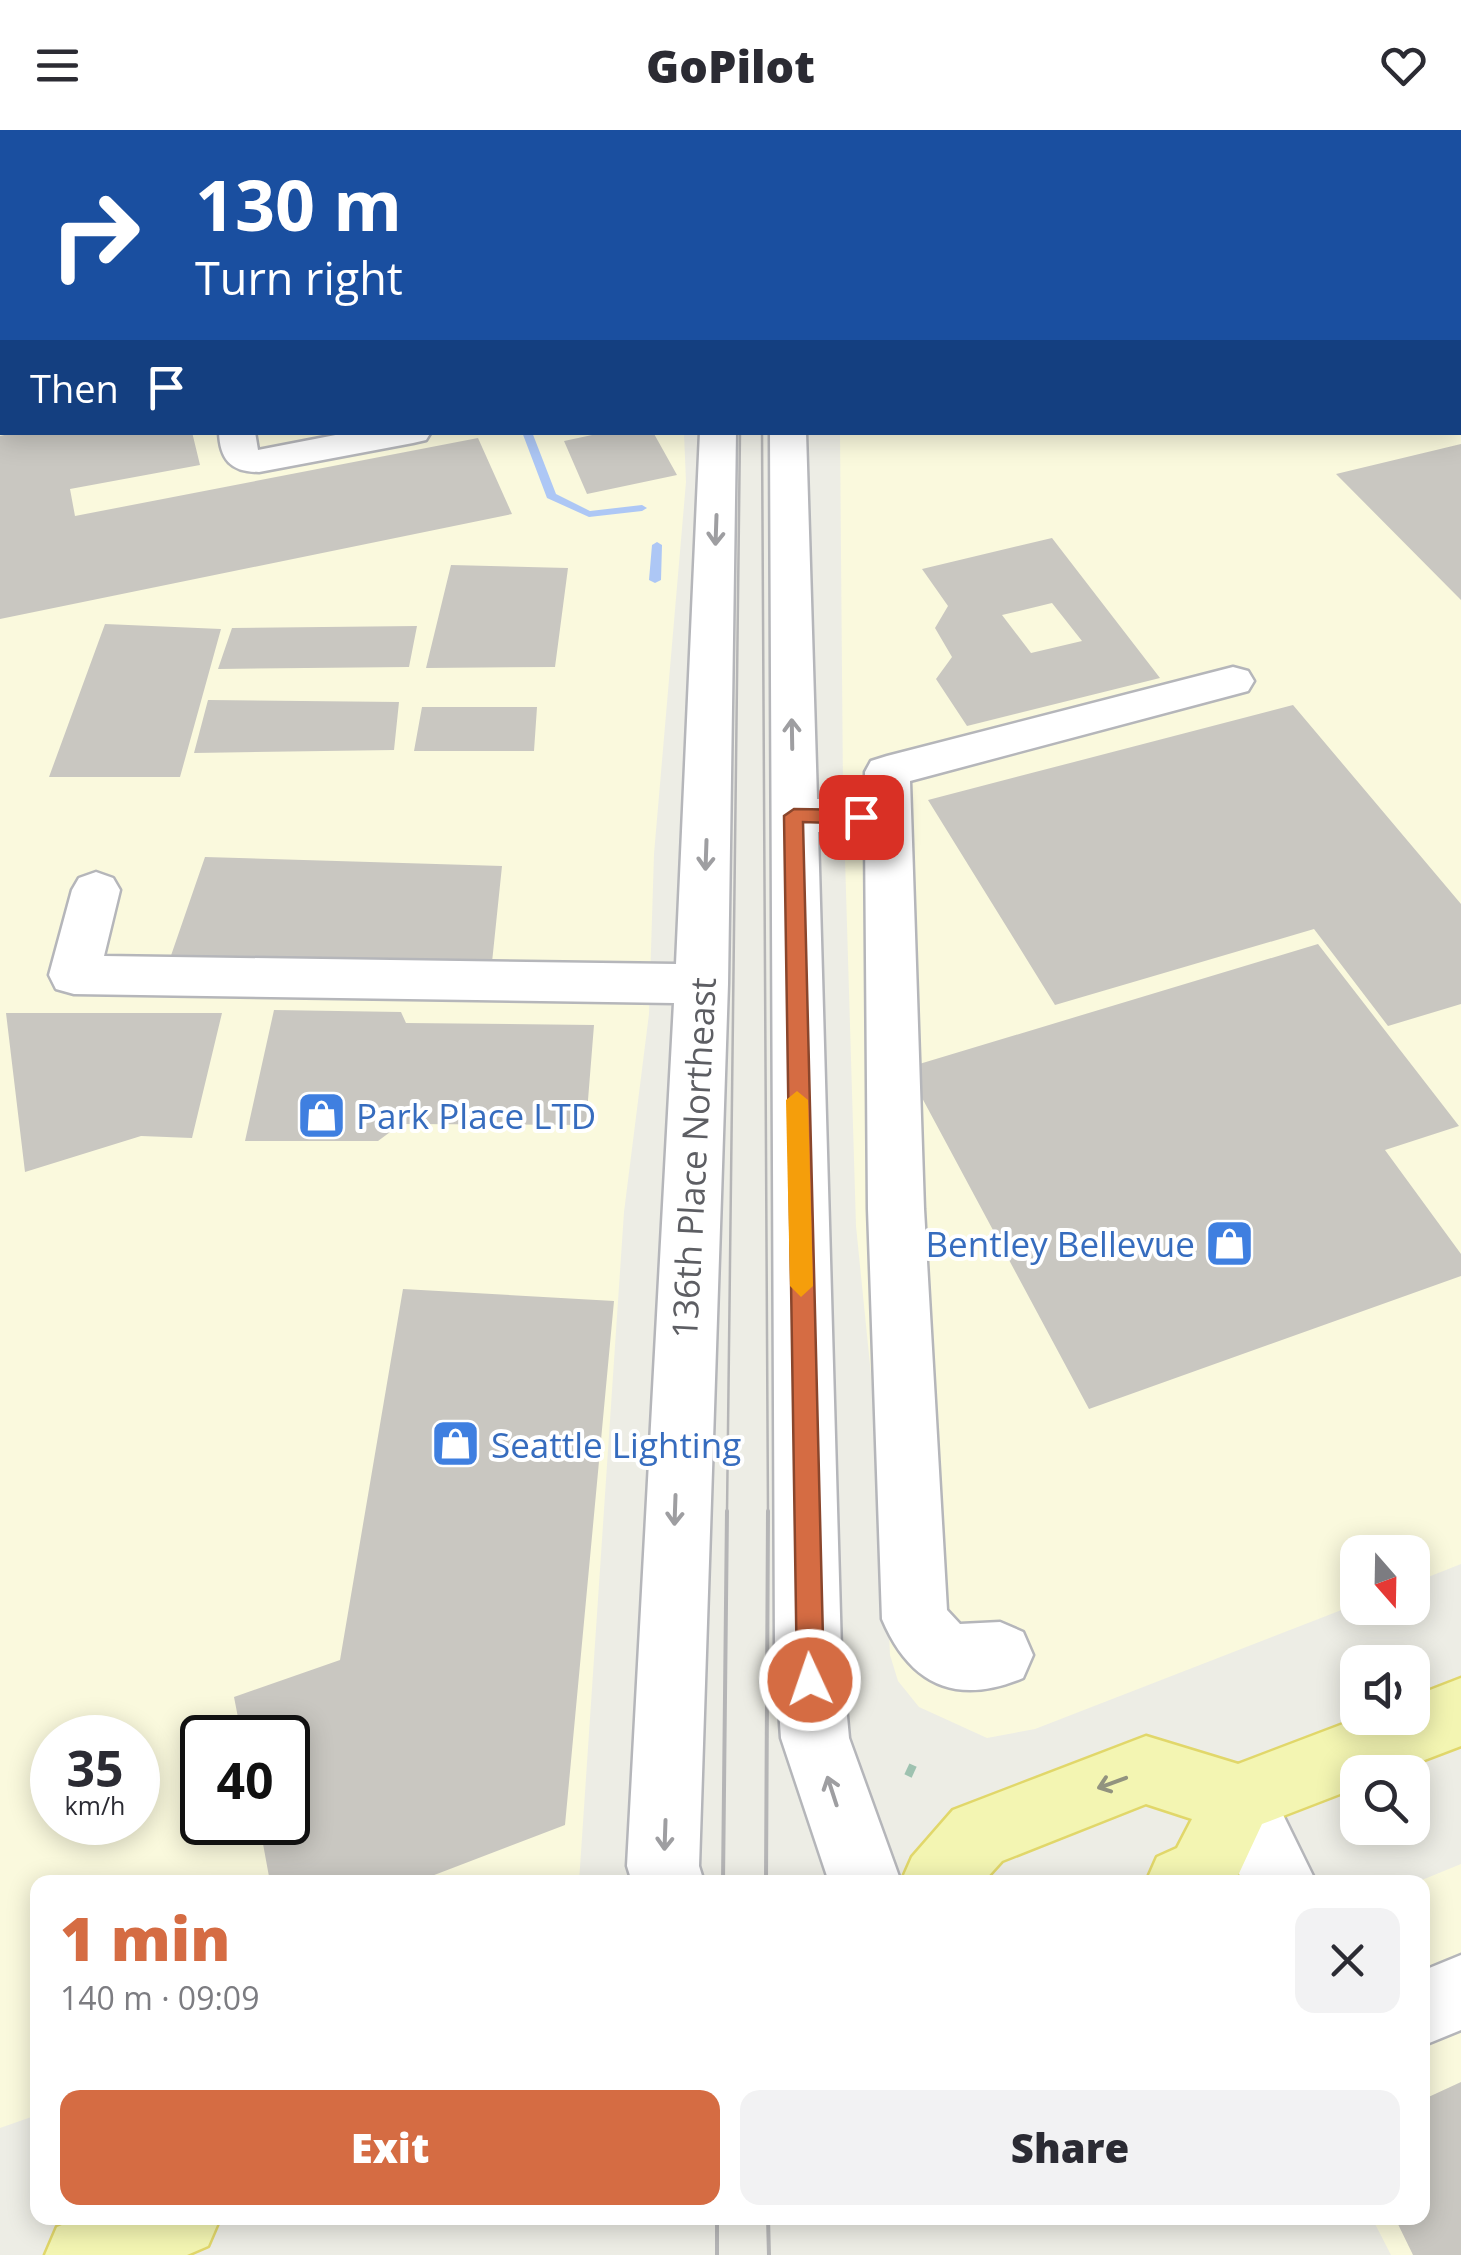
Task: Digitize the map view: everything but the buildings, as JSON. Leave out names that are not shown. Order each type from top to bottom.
[{"type":"main road","points":[[942,1875],[978,1835],[1146,1770],[1238,1799],[1461,1712]]},
{"type":"main road","points":[[1200,1875],[1238,1799]]},
{"type":"main road","points":[[84,2255],[162,2225]]},
{"type":"street","points":[[237,435],[238,452],[249,461],[364,438]]},
{"type":"street","name":"136th Place Northeast","points":[[666,1875],[676,1490],[703,984],[718,435]]},
{"type":"street","points":[[788,435],[808,1650],[814,1738],[863,1875]]},
{"type":"street","points":[[1000,1655],[964,1660],[930,1646],[915,1619],[896,1209],[886,772],[1233,681]]},
{"type":"street","points":[[794,816],[888,817]]},
{"type":"street","points":[[96,890],[74,975],[703,984]]},
{"type":"street","points":[[1238,1799],[1276,1875]]},
{"type":"street","points":[[1430,2006],[1461,1992]]},
{"type":"path","points":[[908,1776],[914,1763]]},
{"type":"shaded area","points":[[0,435],[684,435],[686,482],[654,854],[649,1014],[624,1212],[579,1875],[30,1875],[30,2117],[0,2128]]},
{"type":"shaded area","points":[[840,435],[1461,435],[1461,1564],[1430,1576],[1430,1535],[1340,1535],[1340,1611],[1035,1729],[987,1738],[919,1707],[898,1681],[890,1655],[883,1494],[856,1226],[843,791]]},
{"type":"shaded area","points":[[1461,1864],[1461,2255],[1391,2255],[1376,2225],[1430,2225],[1430,1877]]},
{"type":"waterway","points":[[528,435],[551,496],[589,514],[642,508]]},
{"type":"waterway","points":[[655,580],[657,545]]},
{"type":"tram line","points":[[727,1513],[740,435]]},
{"type":"tram line","points":[[762,435],[768,1512]]},
{"type":"tram line","points":[[723,1875],[727,1511]]},
{"type":"tram line","points":[[766,1875],[768,1512]]},
{"type":"tram line","points":[[717,2225],[717,2255]]},
{"type":"tram line","points":[[768,2225],[769,2255]]},
{"type":"slow traffic","points":[[797,1100],[801,1286]]},
{"type":"place","name":"Park Place LTD","points":[[321,1115]]},
{"type":"place","name":"Bentley Bellevue","points":[[1230,1243]]},
{"type":"place","name":"Seattle Lighting","points":[[456,1444]]},
{"type":"route","points":[[810,1680],[794,816],[861,817]]}]
